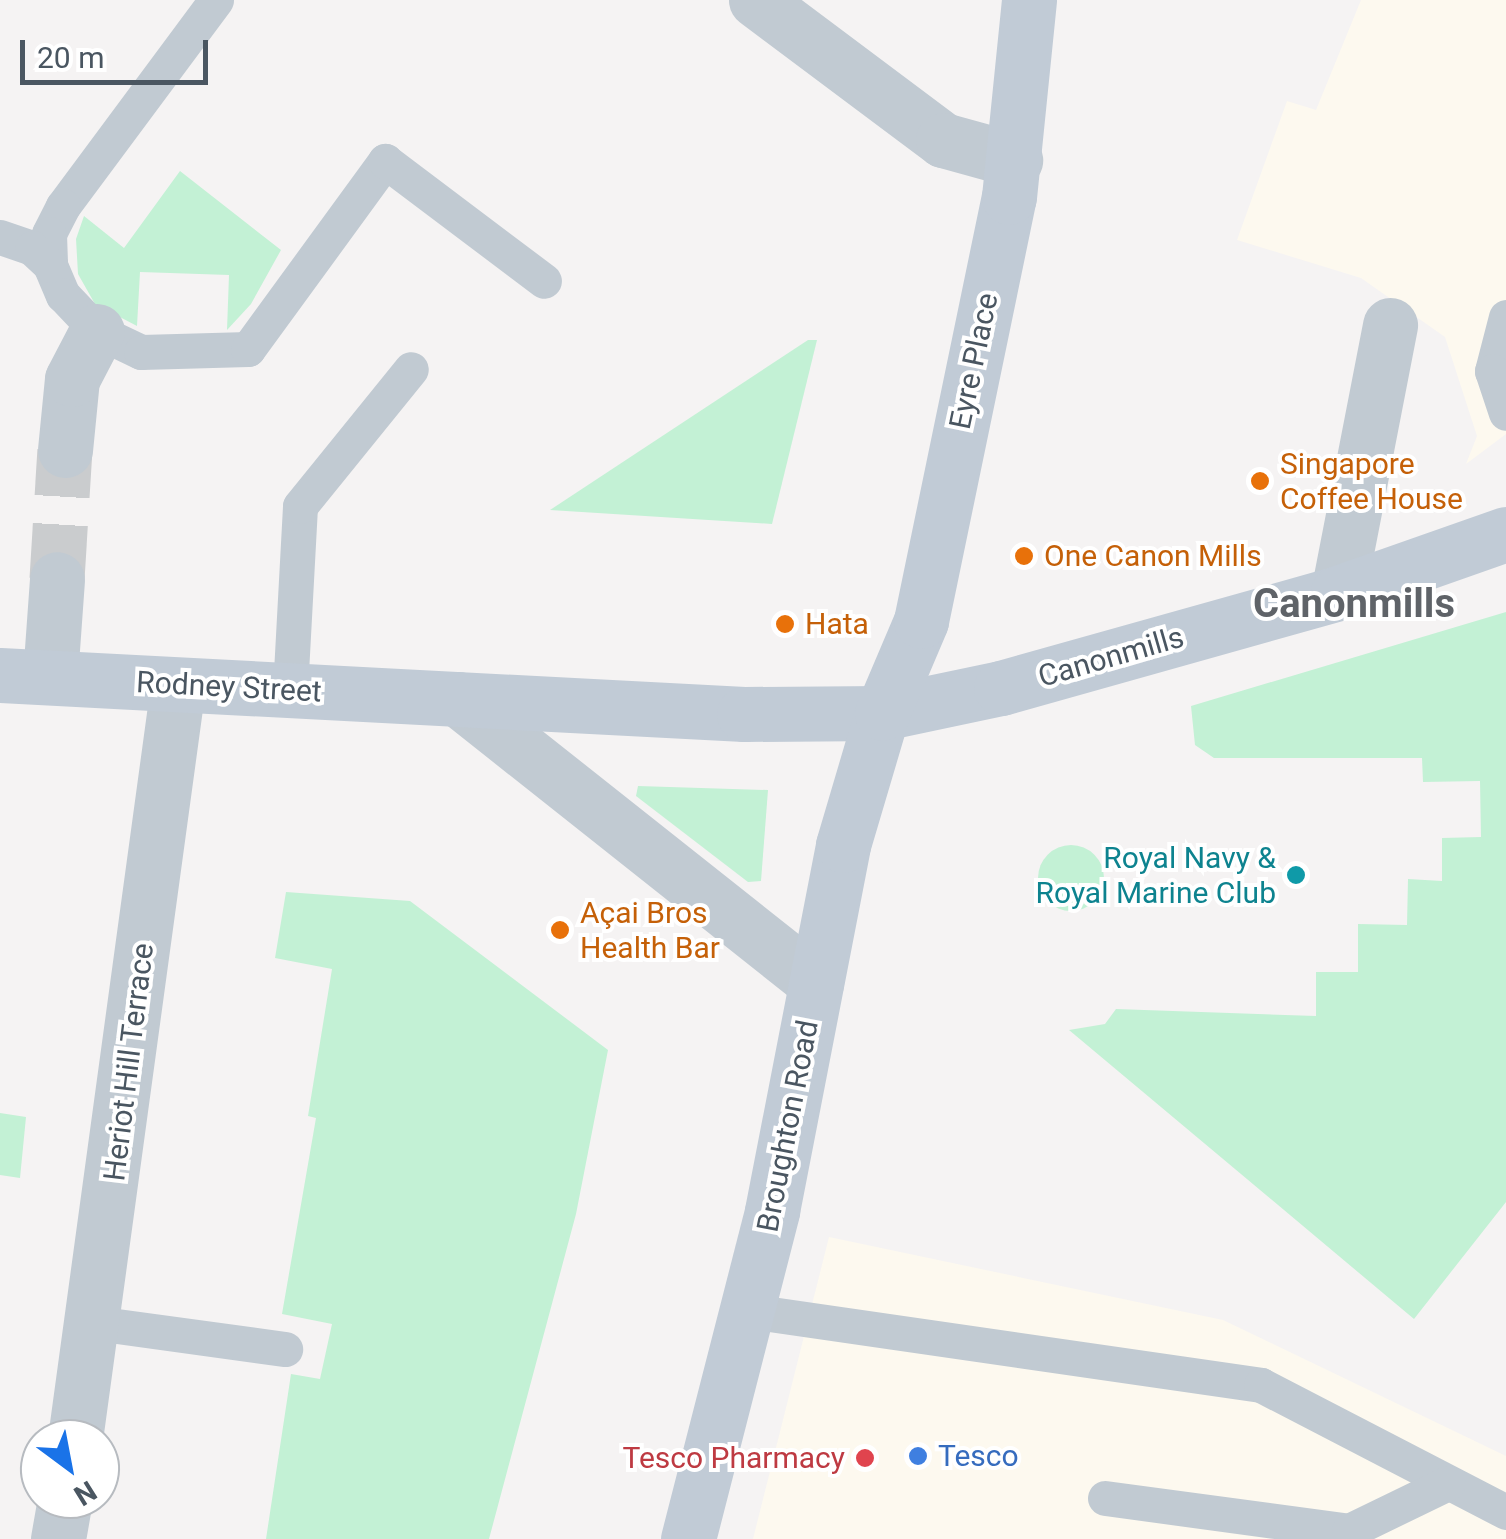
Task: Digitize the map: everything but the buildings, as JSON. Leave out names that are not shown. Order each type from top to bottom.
[{"type":"main road","name":"Eyre Place","points":[[882,713],[920,621],[1016,160],[1029,0]]},
{"type":"main road","name":"Canonmills","points":[[882,713],[1000,688],[1338,593],[1506,534]]},
{"type":"main road","name":"Rodney Street","points":[[25,676],[744,714],[882,713]]},
{"type":"main road","name":"Broughton Road","points":[[688,1539],[749,1311],[843,845],[882,713]]},
{"type":"street","points":[[756,0],[943,140],[1016,160]]},
{"type":"street","points":[[1338,593],[1390,325]]},
{"type":"street","points":[[65,450],[72,379],[97,332]]},
{"type":"street","points":[[25,676],[57,579]]},
{"type":"street","name":"Heriot Hill Terrace","points":[[78,1419],[95,1323],[178,685]]},
{"type":"street","points":[[458,699],[816,983]]},
{"type":"lane","points":[[216,0],[62,206],[49,234],[50,264],[63,294],[97,332],[141,352],[248,349],[385,161],[544,281]]},
{"type":"lane","points":[[0,237],[32,248],[50,264]]},
{"type":"lane","points":[[1506,316],[1492,371],[1506,413]]},
{"type":"lane","points":[[290,691],[300,506],[412,369]]},
{"type":"lane","points":[[749,1311],[1261,1385],[1506,1512]]},
{"type":"lane","points":[[95,1323],[285,1349]]},
{"type":"lane","points":[[1105,1498],[1349,1530],[1448,1484]]},
{"type":"shaded area","points":[[1361,0],[1506,0],[1506,434],[1466,464],[1477,436],[1445,337],[1361,278],[1237,240],[1287,101],[1316,110]]},
{"type":"shaded area","points":[[829,1237],[1223,1320],[1506,1456],[1506,1539],[753,1539]]},
{"type":"green space","points":[[180,171],[281,250],[251,304],[227,330],[229,275],[140,272],[137,326],[95,304],[78,274],[76,239],[84,216],[124,248]]},
{"type":"green space","points":[[808,340],[817,340],[772,524],[550,510]]},
{"type":"green space","points":[[1506,612],[1506,1202],[1414,1319],[1069,1030],[1105,1024],[1116,1009],[1316,1016],[1316,972],[1358,972],[1358,924],[1407,925],[1408,879],[1442,881],[1442,838],[1481,837],[1480,781],[1423,782],[1422,758],[1214,758],[1195,745],[1191,706]]},
{"type":"green space","points":[[638,786],[768,790],[761,881],[748,882],[636,796]]},
{"type":"green space","points":[[1071,845],[1095,854],[1104,878],[1095,902],[1071,911],[1047,902],[1038,878],[1047,854]]},
{"type":"green space","points":[[286,892],[410,901],[608,1050],[576,1214],[489,1539],[266,1539],[291,1374],[320,1379],[332,1324],[282,1314],[316,1118],[308,1116],[332,969],[275,958]]},
{"type":"green space","points":[[0,1113],[26,1117],[20,1178],[0,1175]]},
{"type":"tunnel","points":[[57,579],[65,450]]},
{"type":"place","name":"Singapore Coffee House","points":[[1260,481]]},
{"type":"place","name":"One Canon Mills","points":[[1024,556]]},
{"type":"place","name":"Hata","points":[[785,624]]},
{"type":"place","name":"Royal Navy & Royal Marine Club","points":[[1296,875]]},
{"type":"place","name":"Açai Bros Health Bar","points":[[560,930]]},
{"type":"place","name":"Tesco","points":[[918,1456]]},
{"type":"place","name":"Tesco Pharmacy","points":[[865,1458]]},
{"type":"district","name":"Canonmills","points":[[1354,604]]}]
